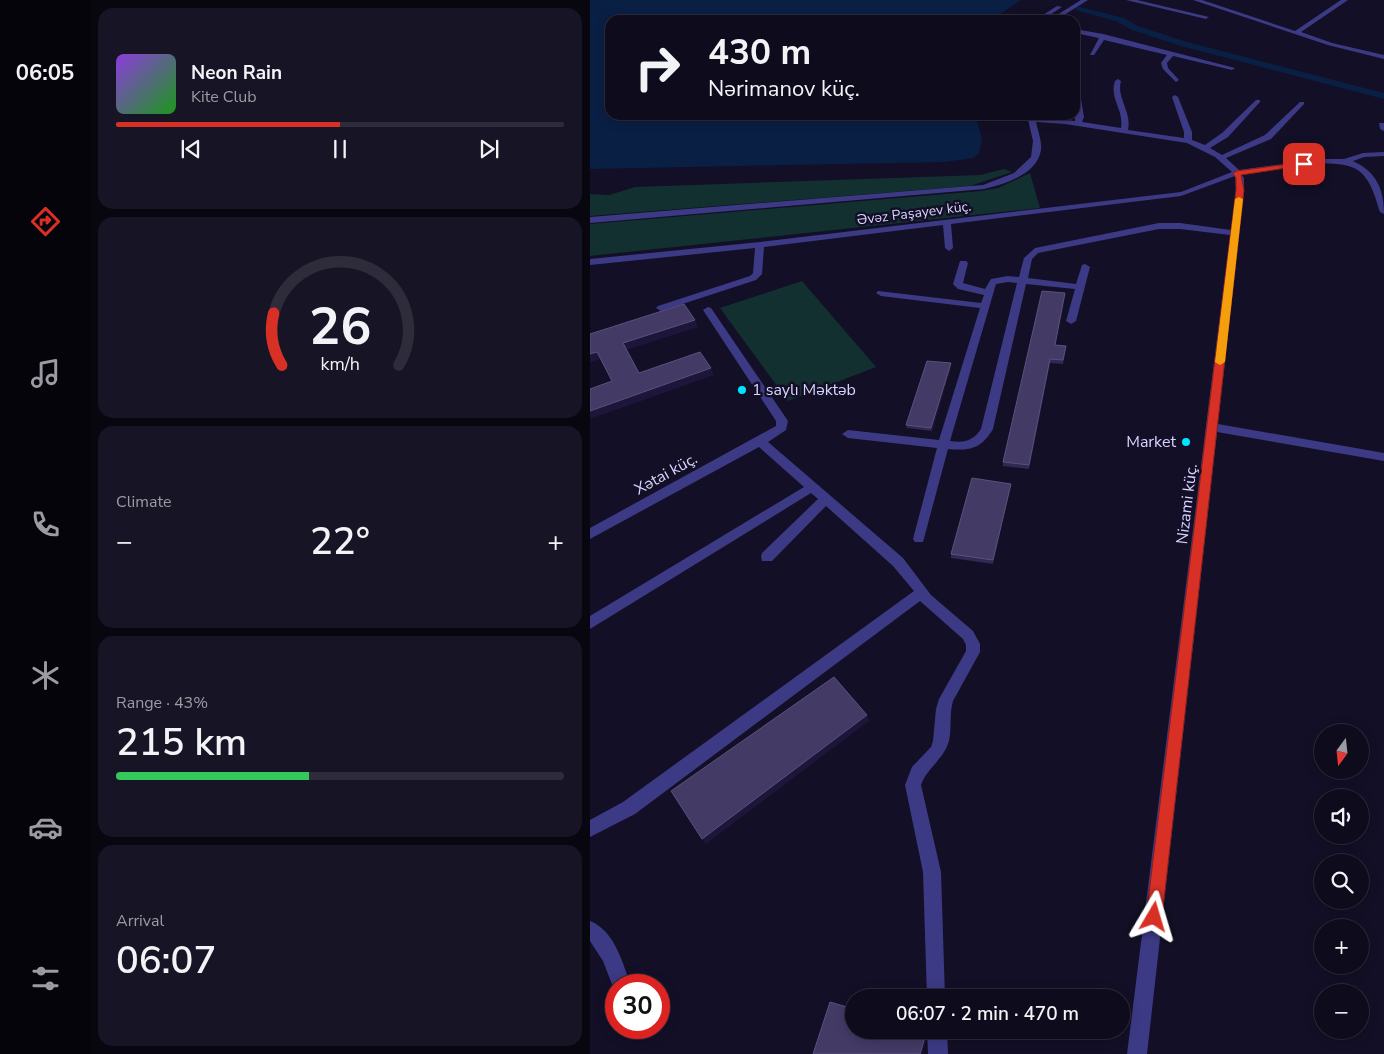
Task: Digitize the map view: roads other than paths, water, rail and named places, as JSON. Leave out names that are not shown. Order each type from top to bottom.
[{"type":"street","points":[[1060,15],[1085,0]]},
{"type":"street","points":[[1129,0],[1206,17]]},
{"type":"street","points":[[1196,0],[1345,48],[1384,57]]},
{"type":"street","points":[[1296,33],[1345,0]]},
{"type":"street","points":[[1046,15],[1067,2]]},
{"type":"street","points":[[1080,32],[1232,68]]},
{"type":"street","points":[[1092,54],[1103,36]]},
{"type":"street","points":[[1172,53],[1164,63],[1165,68],[1176,80]]},
{"type":"street","points":[[1118,81],[1115,91],[1122,102],[1126,121],[1124,131]]},
{"type":"street","points":[[1175,97],[1188,132],[1188,140]]},
{"type":"street","points":[[1206,147],[1225,135],[1258,101]]},
{"type":"street","points":[[1220,158],[1268,136],[1302,103]]},
{"type":"street","points":[[590,220],[984,187],[1019,174],[1032,163],[1037,153],[1032,120]]},
{"type":"street","points":[[1047,120],[1188,140],[1206,147],[1237,173]]},
{"type":"street","points":[[1078,124],[1079,120]]},
{"type":"street","points":[[1344,162],[1363,155],[1384,154]]},
{"type":"street","name":"Əvəz Paşayev küç.","points":[[590,262],[760,245],[1181,194],[1200,189],[1217,179],[1237,173],[1320,161],[1344,162]]},
{"type":"street","points":[[1344,162],[1363,169],[1380,185],[1384,212]]},
{"type":"street","name":"Nizami küç.","points":[[1137,1054],[1240,190],[1240,178],[1237,173]]},
{"type":"street","points":[[947,222],[949,248]]},
{"type":"street","points":[[848,434],[959,446],[980,441],[987,428],[1028,258],[1035,251],[1159,226],[1180,226],[1234,234]]},
{"type":"street","points":[[661,308],[753,278],[757,274],[760,245]]},
{"type":"street","points":[[963,263],[958,284],[962,287],[989,293]]},
{"type":"street","points":[[1072,321],[1085,267]]},
{"type":"street","points":[[919,539],[943,445],[994,281],[1008,279],[1024,280],[1080,287]]},
{"type":"street","points":[[881,293],[985,306]]},
{"type":"street","name":"Xətai küç.","points":[[590,534],[777,432],[782,427],[782,420],[708,310]]},
{"type":"street","points":[[1213,426],[1384,457]]},
{"type":"street","points":[[758,441],[898,562],[921,593],[968,636],[973,644],[973,652],[944,704],[941,741],[936,752],[918,772],[913,785],[932,872],[936,989]]},
{"type":"street","points":[[590,623],[811,488]]},
{"type":"street","points":[[767,557],[825,500]]},
{"type":"street","points":[[590,829],[629,808],[921,593]]},
{"type":"street","points":[[590,930],[598,935],[617,974]]},
{"type":"street","points":[[937,1039],[938,1054]]},
{"type":"water","points":[[590,0],[1021,0],[999,15],[605,15],[605,120],[977,120],[982,138],[979,154],[973,158],[945,162],[590,169]]},
{"type":"waterway","points":[[1079,8],[1121,20],[1135,28],[1184,44],[1384,96]]},
{"type":"place","name":"1 saylı Məktəb","points":[[742,390]]},
{"type":"place","name":"Market","points":[[1186,442]]}]
